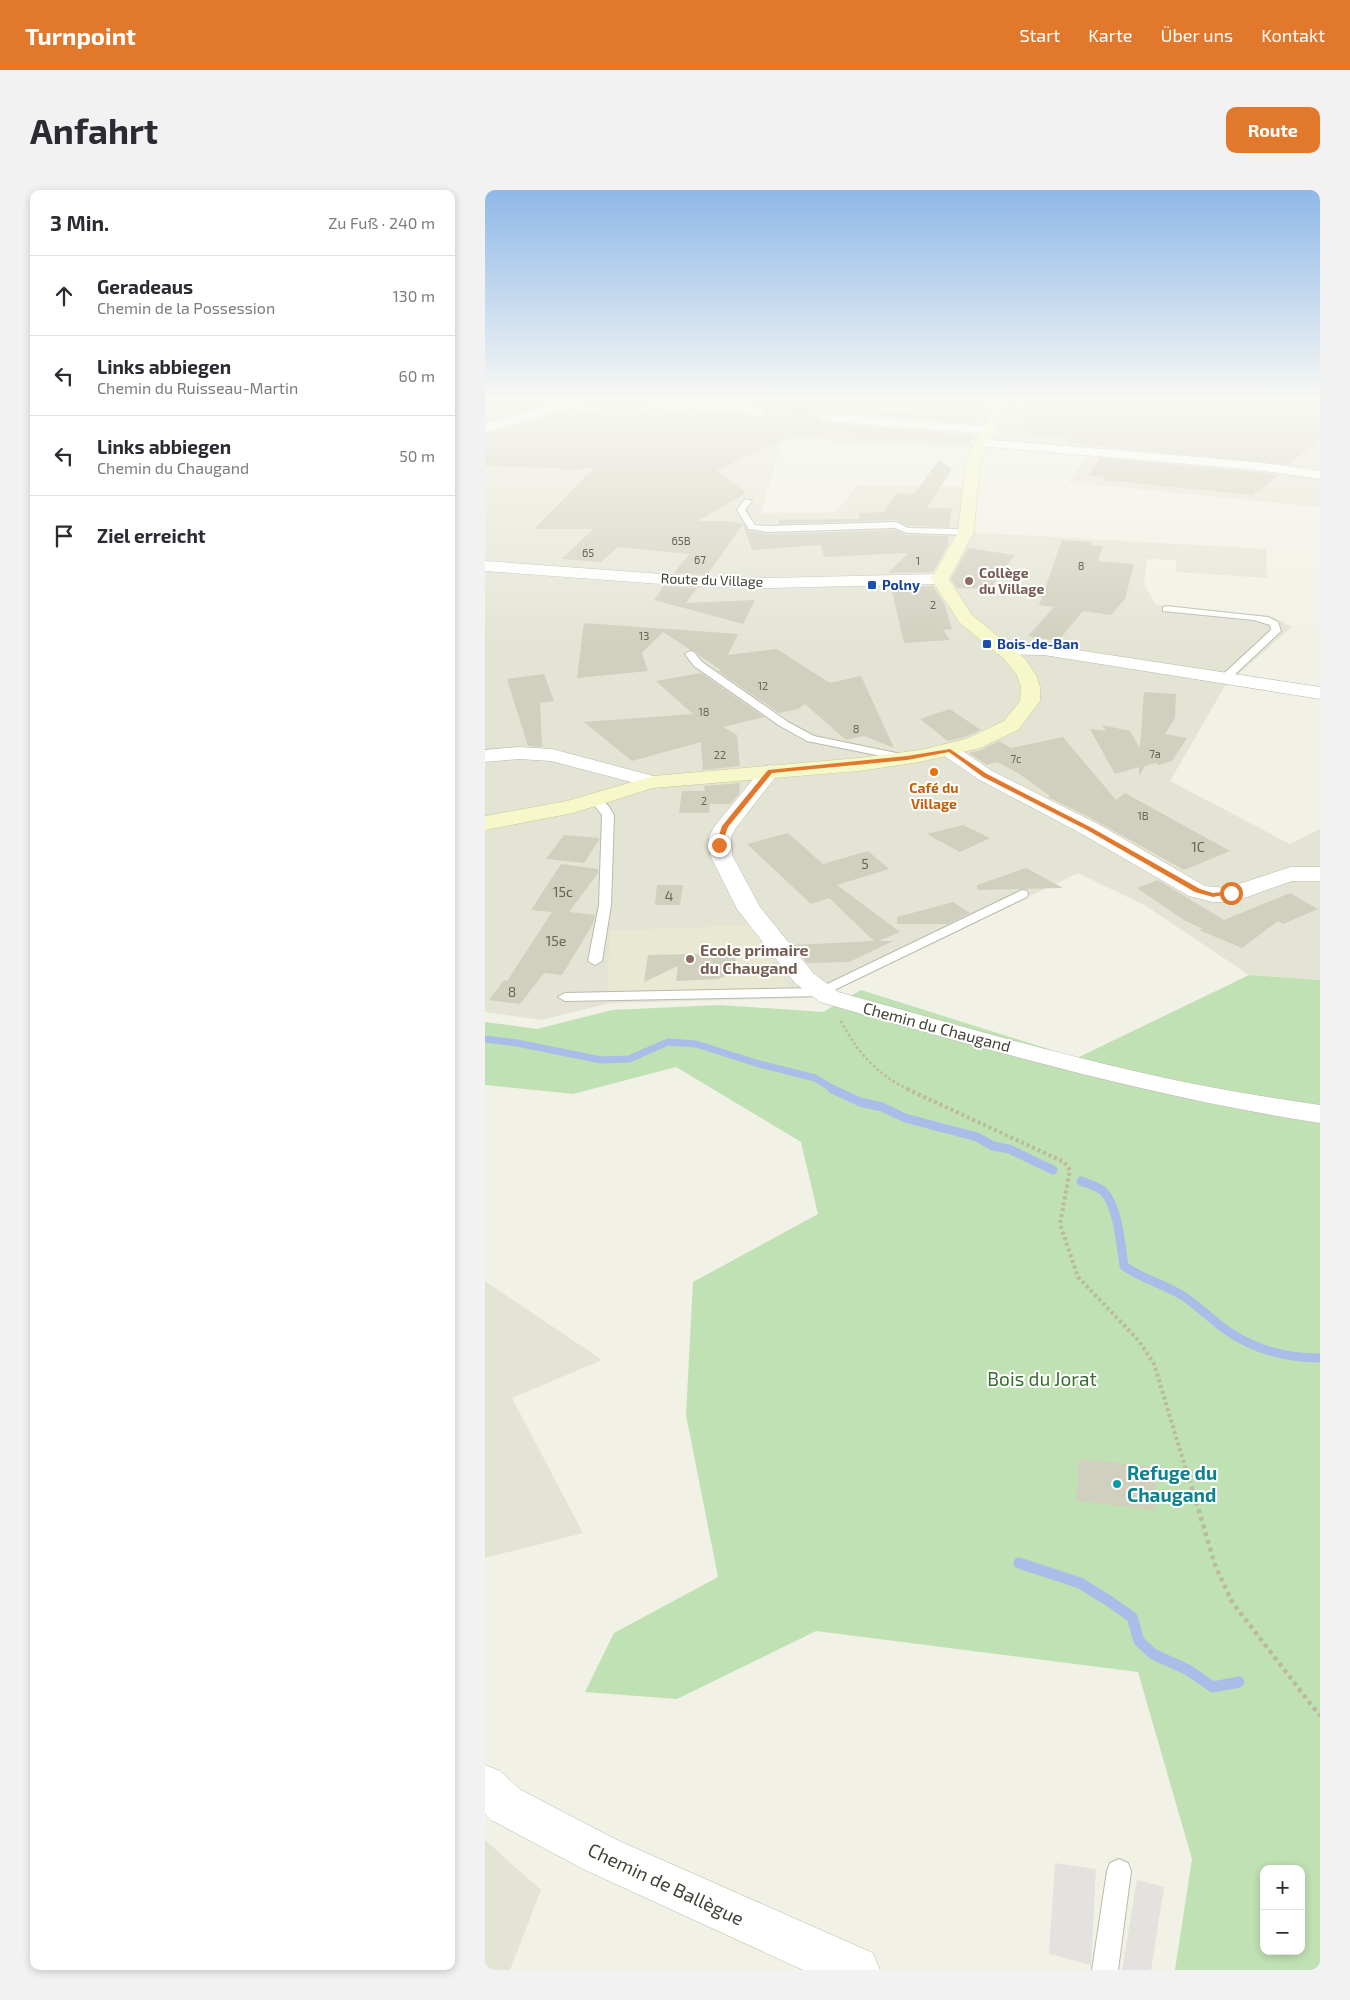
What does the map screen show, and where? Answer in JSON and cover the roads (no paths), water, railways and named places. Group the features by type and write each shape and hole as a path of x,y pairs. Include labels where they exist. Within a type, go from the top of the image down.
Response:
{"street":[{"path":"485,823 541,814 596,800 654,782 907,758 950,750 983,740 1008,726 1023,714 1029,702 1031,682 1025,670 967,620 946,585 939,579 942,577 966,532 971,481"},
{"name":"Route du Village","path":"485,566 689,580 770,583 939,579"},
{"path":"1003,650 1043,650 1320,693"},
{"path":"950,750 985,776 1090,829 1197,891 1213,895 1231,893 1289,874 1307,872 1320,874"},
{"path":"485,756 519,753 552,755 654,782"},
{"name":"Chemin du Chaugand","path":"770,771 725,827 720,837 721,855 749,909 804,978 826,995 1133,1081 1265,1107 1320,1114"},
{"name":"Chemin de Ballègue","path":"485,1784 507,1805 601,1855 856,1970"}],"lane":[{"path":"748,501 741,510 753,526 768,529 896,525 907,530 966,532"},
{"path":"1165,609 1254,617 1269,620 1275,624 1276,631 1224,679"},
{"path":"690,654 698,664 784,724 811,739 907,758"},
{"path":"595,961 605,905 608,815 596,800"},
{"path":"565,997 826,995 1022,894"},
{"path":"1105,1970 1119,1871"}],"waterway":[{"path":"485,1039 517,1043 601,1060 629,1059 668,1042 696,1044 756,1063 815,1078 835,1090"},
{"path":"832,1089 860,1102 882,1107 905,1118 977,1137 993,1146 1009,1149 1053,1170"},
{"path":"1081,1181 1101,1189 1108,1197 1118,1226 1124,1266 1183,1296 1233,1335 1245,1341 1281,1354 1320,1358"},
{"path":"1019,1563 1080,1583 1109,1601 1132,1617 1139,1641 1153,1654 1188,1670 1213,1687 1239,1682"}],"place":[{"name":"Collège du Village","path":"969,581"},
{"name":"Polny","path":"872,585"},
{"name":"Bois-de-Ban","path":"987,644"},
{"name":"Café du Village","path":"934,772"},
{"name":"Ecole primaire du Chaugand","path":"690,959"},
{"name":"Refuge du Chaugand","path":"1117,1484"}],"park label":[{"name":"Bois du Jorat","path":"1042,1379"}]}
